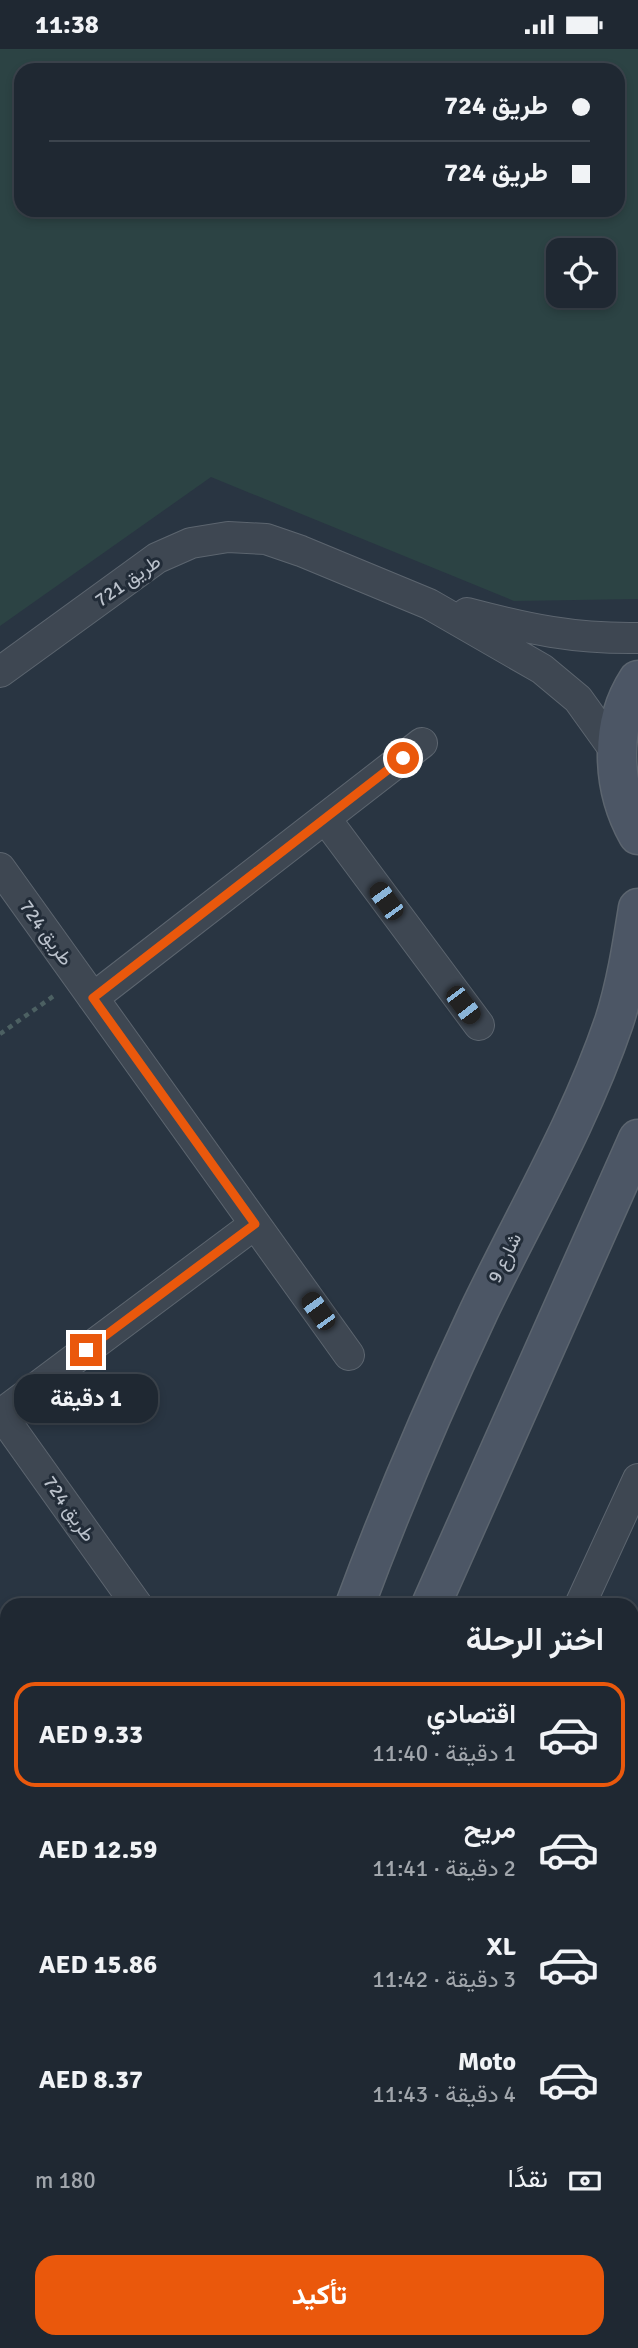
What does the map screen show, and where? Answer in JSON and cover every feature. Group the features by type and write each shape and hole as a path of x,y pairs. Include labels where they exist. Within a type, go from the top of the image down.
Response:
{"main road":[{"path":"638,681 622,719 617,752 622,798 638,835"},
{"name":"شارع 9","path":"358,1598 385,1523 479,1312 574,1119 614,1021 630,961 638,908"},
{"path":"434,1598 638,1139"},
{"path":"346,1598 385,1523"}],"street":[{"name":"طريق 721","path":"0,672 156,558 191,543 228,537 266,539 429,604 535,631 586,637 638,638"},
{"name":"طريق 721","path":"429,604 542,669 578,699 617,752"},
{"path":"86,988 325,818 422,743"},
{"path":"325,818 479,1025"},
{"name":"طريق 724","path":"0,868 349,1355"},
{"name":"طريق 724","path":"131,1598 0,1413 255,1224"},
{"path":"583,1598 638,1479"}],"path":[{"path":"0,1034 86,988"}],"green space":[{"path":"0,49 638,49 638,599 514,601 211,477 0,626"}],"route":[{"path":"86,1350 255,1224 93,998 403,758"}]}
